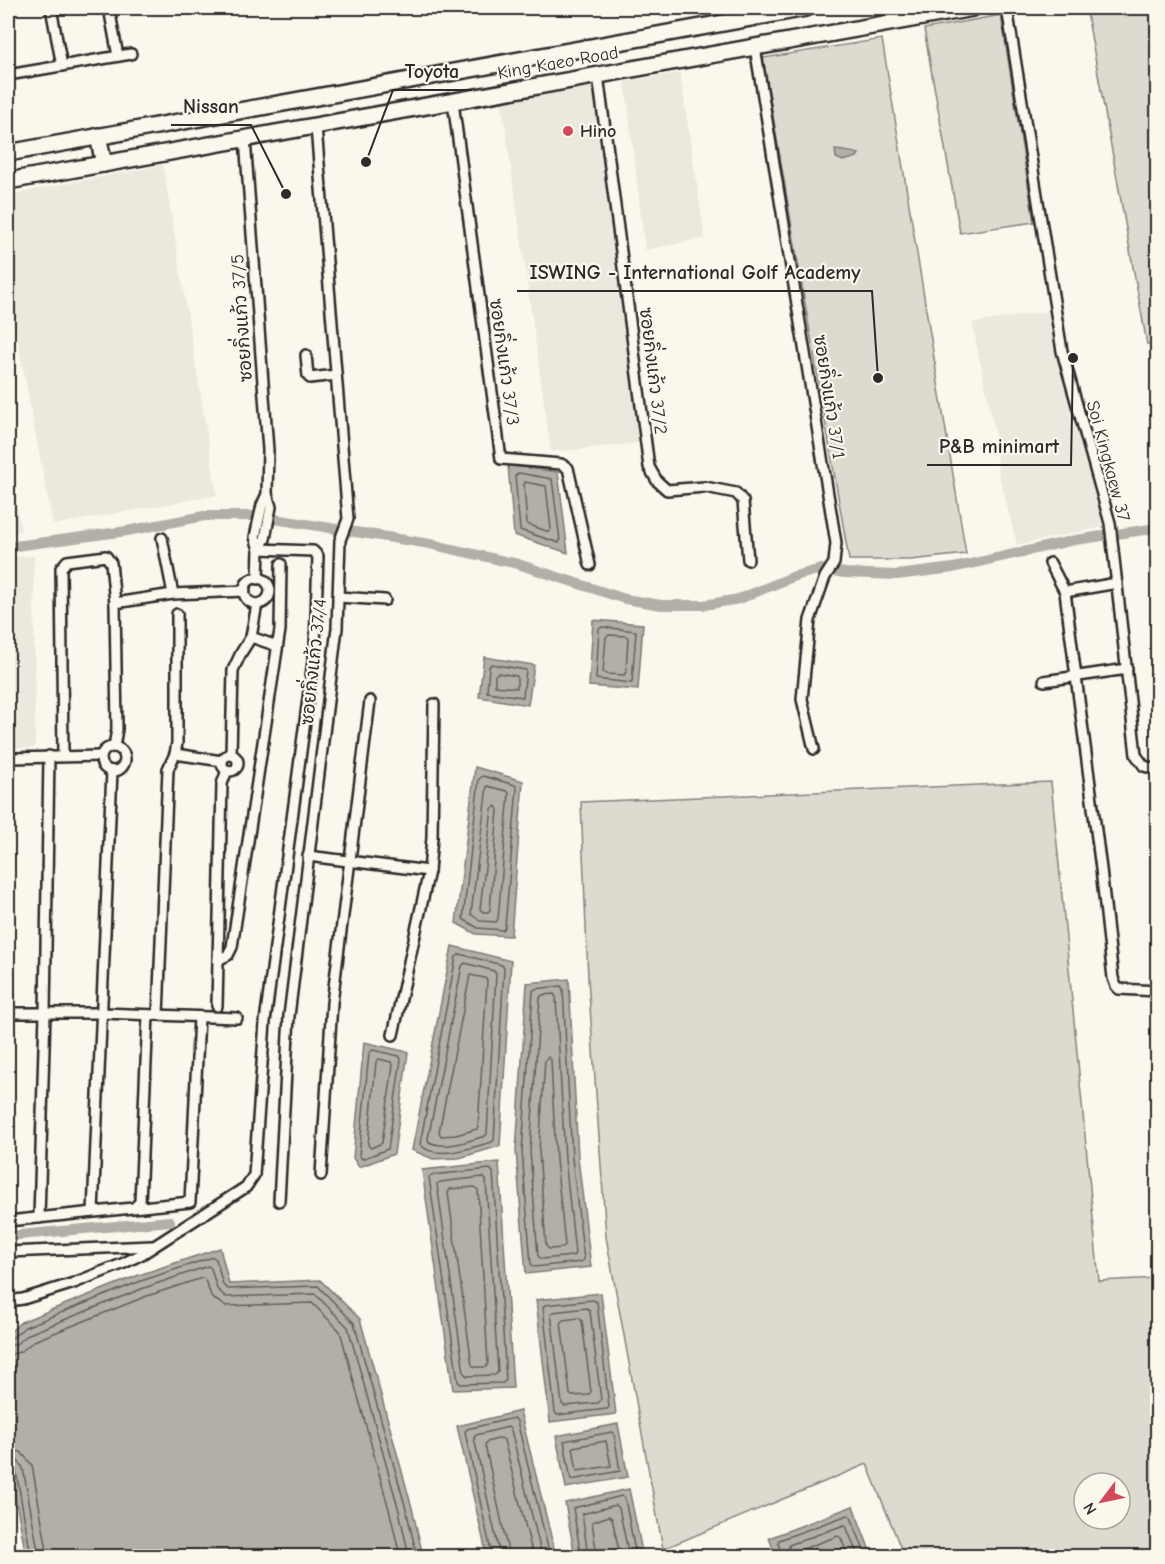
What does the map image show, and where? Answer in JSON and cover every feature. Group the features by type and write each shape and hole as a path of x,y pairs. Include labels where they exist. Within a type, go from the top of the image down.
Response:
{"main road":[{"name":"King Kaeo Road","path":"8,153 806,8"},
{"name":"King Kaeo Road","path":"8,181 973,8"},
{"path":"98,136 104,164"}],"street":[{"path":"51,8 62,66"},
{"path":"109,8 118,56"},
{"name":"Soi Kingkaew 37","path":"1007,8 1062,351 1110,523 1136,756 1144,766 1158,770"},
{"name":"ซอยกิ่งแก้ว 37/1","path":"755,47 836,543 834,563 825,577 810,620 802,699 814,749"},
{"path":"8,75 131,54"},
{"name":"ซอยกิ่งแก้ว 37/2","path":"598,75 649,467 657,481 667,490 705,487 736,493 742,501 748,560"},
{"name":"ซอยกิ่งแก้ว 37/3","path":"453,102 501,459 561,464 568,468 590,565"},
{"name":"ซอยกิ่งแก้ว 37/4","path":"279,1201 289,1016 337,628 340,540 348,519 316,127"},
{"name":"ซอยกิ่งแก้ว 37/5","path":"245,139 268,450 267,494 260,538 258,579 266,582 270,594 265,601 257,604"},
{"path":"306,355 310,378 336,375"},
{"path":"162,538 173,594"},
{"path":"8,1301 23,1299 74,1283 122,1264 246,1187 254,1175 266,1022 315,646 318,556 313,551 259,549"},
{"path":"63,755 61,568 63,563 68,561 106,556 111,563 115,603 117,729 114,747"},
{"path":"1050,563 1065,592 1113,978 1119,989 1158,991"},
{"path":"218,960 228,955 232,947 280,630 281,564"},
{"path":"231,755 233,670 251,637 257,604 247,598 245,591 247,583 258,579"},
{"path":"1065,592 1117,583"},
{"path":"115,603 173,594 245,591"},
{"path":"338,597 385,600"},
{"path":"136,1206 140,1202 168,769 176,754 177,614"},
{"path":"251,637 277,646"},
{"path":"1044,681 1127,669"},
{"path":"321,1175 332,1003 370,701"},
{"path":"393,1035 429,871 432,838 434,704"},
{"path":"114,747 122,751 125,758 123,766 112,771 102,764 101,756 106,749 114,747"},
{"path":"176,754 224,765 234,770 238,764 235,757 231,755"},
{"path":"8,761 11,758 63,755 101,756"},
{"path":"217,1006 222,784 225,757 231,755"},
{"path":"39,1218 49,756"},
{"path":"93,1212 112,771"},
{"path":"308,856 429,871"},
{"path":"8,1012 237,1018"},
{"path":"8,1221 190,1202 199,1017"},
{"path":"8,1252 153,1246"}],"shaded area":[{"path":"1086,8 1157,8 1157,342 1147,344"},
{"path":"1001,15 1034,222 960,233 924,29"},
{"path":"882,39 966,554 910,560 849,560 763,58"},
{"path":"680,73 705,238 645,250 625,81"},
{"path":"593,86 640,443 551,452 502,103"},
{"path":"163,165 217,495 53,525 8,289 8,195"},
{"path":"1049,311 1056,349 1103,527 1017,545 998,471 995,432 972,323"},
{"path":"8,451 21,531 8,533"},
{"path":"34,556 35,748 8,748 8,558"},
{"path":"1051,782 1099,1281 1157,1278 1157,1556 904,1556 867,1464 663,1549 606,1237 588,978 581,802"}],"water":[{"path":"835,150 859,154 857,157 843,161 836,158"},
{"path":"508,465 558,472 568,553 514,535"},
{"path":"593,620 643,624 638,690 589,686"},
{"path":"484,657 534,665 528,705 479,697"},
{"path":"475,767 523,781 511,936 476,934 456,923"},
{"path":"452,946 511,961 500,1146 459,1158 433,1159 412,1150"},
{"path":"569,979 578,1158 591,1267 526,1274 516,1151 527,983"},
{"path":"364,1042 408,1052 394,1154 359,1167 353,1158"},
{"path":"499,1162 513,1388 453,1390 422,1170"},
{"path":"220,1248 229,1284 320,1280 360,1319 423,1556 26,1556 8,1457 8,1334 21,1322 139,1275"},
{"path":"601,1293 616,1414 550,1422 536,1300"},
{"path":"520,1411 556,1556 487,1556 457,1426"},
{"path":"618,1424 628,1477 566,1488 556,1436"},
{"path":"629,1489 643,1556 575,1556 565,1503"},
{"path":"853,1506 872,1556 776,1556 769,1538"}],"waterway":[{"path":"8,547 127,531 204,516 256,516 430,544 518,564 625,599 661,605 704,605 739,599 795,576 821,569 845,573 897,575 953,568 1075,540 1158,528"},
{"path":"8,1236 170,1221"}],"place":[{"name":"Hino","path":"568,131"},
{"name":"Toyota","path":"366,162"},
{"name":"Nissan","path":"286,194"},
{"name":"P&B minimart","path":"1073,358"},
{"name":"ISWING - International Golf Academy","path":"878,378"}]}
